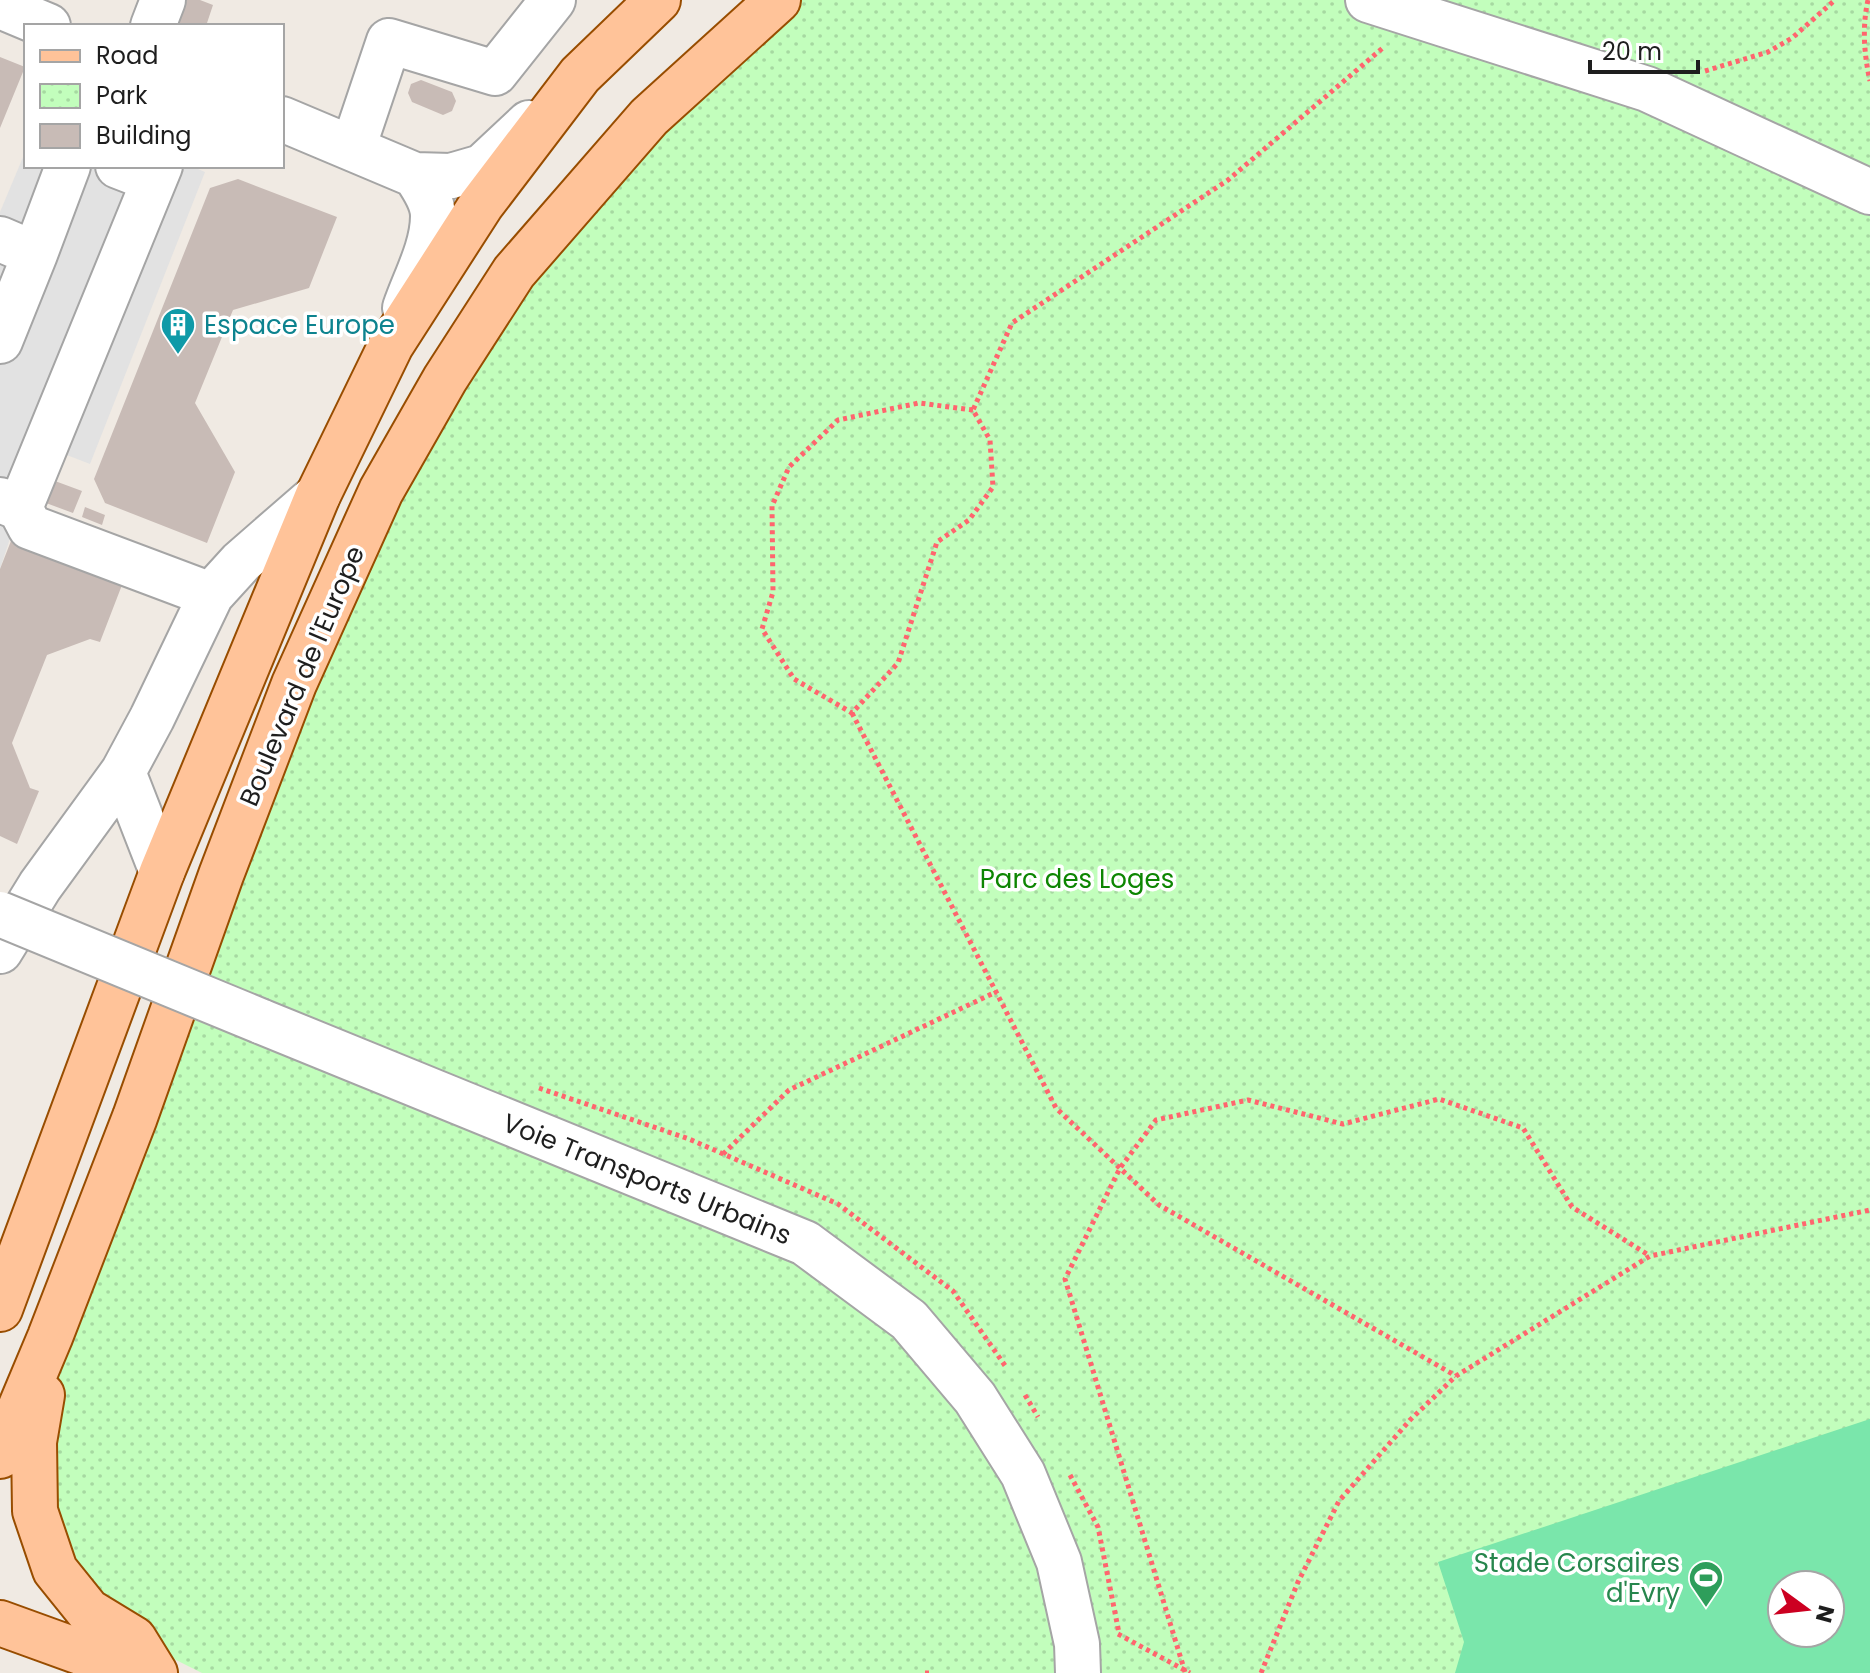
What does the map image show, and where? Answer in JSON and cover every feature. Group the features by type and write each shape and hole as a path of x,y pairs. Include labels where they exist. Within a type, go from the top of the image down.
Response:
{"main road":[{"name":"Boulevard de l'Europe","path":"0,1309 162,872 318,495 391,345 481,205 580,75 658,0"},
{"name":"Boulevard de l'Europe","path":"0,1456 50,1337 135,1117 216,889 294,684 381,491 445,379 514,272 649,117 778,0"},
{"path":"50,1337 34,1442 35,1511 55,1570 88,1611 134,1639 155,1673"},
{"path":"0,1623 138,1673"}],"street":[{"path":"154,24 163,0"},
{"path":"353,148 389,41 495,73 553,0"},
{"path":"1368,0 1647,89 1870,192"},
{"path":"0,6 43,24"},
{"path":"284,120 415,175 451,176 482,167 580,75"},
{"path":"0,341 18,246 67,168"},
{"path":"144,171 10,504 30,527 211,595"},
{"path":"391,345 428,245 433,214 427,192 415,175"},
{"path":"0,951 40,886 123,772 158,707 211,595 241,562 318,495"},
{"path":"123,772 162,872"},
{"name":"Voie Transports Urbains","path":"0,914 805,1243 909,1320 975,1398 1023,1474 1059,1562 1078,1658"}],"path":[{"path":"1647,89 1768,52 1792,38 1835,0"},
{"path":"1868,0 1865,57 1870,81"},
{"path":"973,410 1012,323 1228,180 1420,16"},
{"path":"973,410 919,403 838,420 789,467 772,506 773,592 762,629 794,679 852,713 1056,1108 1159,1205 1456,1376"},
{"path":"852,713 898,663 937,542 969,520 993,487 990,440 973,410"},
{"path":"723,1154 789,1090 996,992"},
{"path":"1188,1673 1065,1279 1120,1168 1156,1120 1248,1100 1343,1124 1439,1099 1523,1128 1572,1207 1650,1256"},
{"path":"1261,1673 1298,1582 1339,1501 1410,1420 1456,1376 1650,1256 1870,1210"},
{"path":"1078,1658 1119,1633 1188,1673"}],"green space":[{"name":"Parc des Loges","path":"778,0 1870,0 1870,1673 202,1673 134,1639 88,1611 34,1442 135,1117 445,379"},
{"path":"1870,1419 1870,1673 1455,1673 1464,1642 1438,1562"}],"shaded area":[{"path":"24,155 24,168 196,168 205,172 90,464 46,447 20,508 0,569 0,212"}],"building":[{"path":"187,0 200,0 213,5 207,24 178,24"},
{"path":"0,57 24,67 24,69 0,128"},
{"path":"421,80 452,92 456,101 452,111 443,115 412,102 408,93 411,84"},
{"name":"Espace Europe","path":"238,179 337,217 309,288 233,310 195,403 235,472 207,543 105,503 94,479 210,188"},
{"path":"55,481 82,491 73,513 46,503"},
{"path":"85,507 105,515 102,525 82,517"},
{"path":"11,541 122,585 100,642 90,639 47,655 12,743 30,788 39,791 17,844 0,836 0,569"}],"place":[{"name":"Espace Europe","path":"178,356"},
{"name":"Stade Corsaires d'Evry","path":"1706,1609"}]}
